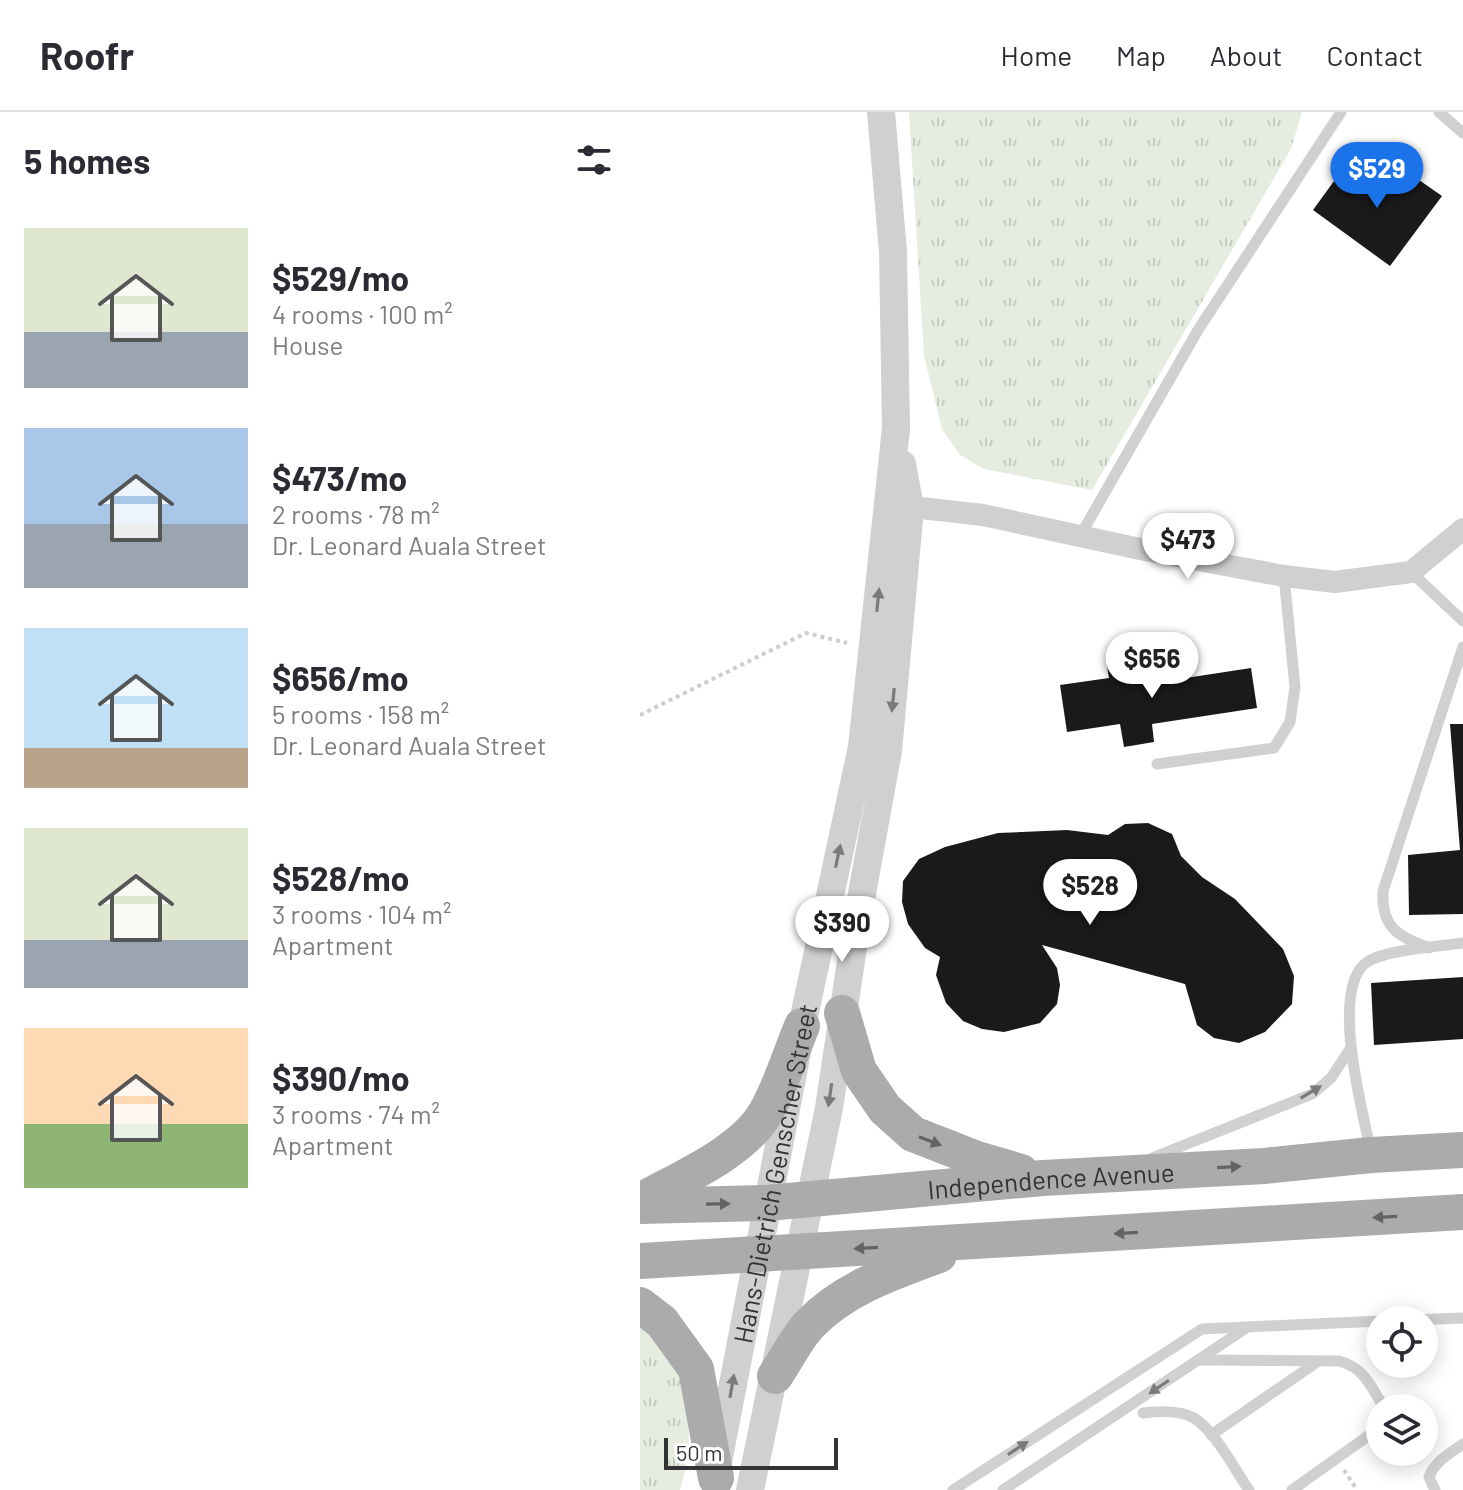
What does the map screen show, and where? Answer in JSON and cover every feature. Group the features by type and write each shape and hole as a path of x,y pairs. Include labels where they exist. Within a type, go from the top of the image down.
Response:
{"main road":[{"path":"842,1013 859,1071 885,1109 913,1134 977,1159 1043,1178"},
{"path":"640,1203 713,1161 742,1139 765,1114 802,1026"},
{"name":"Independence Avenue","path":"640,1203 767,1203 1043,1178 1264,1166 1463,1150"},
{"path":"640,1261 1463,1212"},
{"path":"775,1376 808,1326 841,1297 888,1274 974,1242"},
{"path":"640,1305 662,1322 696,1369 714,1484"}],"street":[{"name":"Hans-Dietrich Genscher Street","path":"750,1490 829,1108 842,1013 888,751 899,506 893,252 881,112"},
{"name":"Hans-Dietrich Genscher Street","path":"714,1484 802,1026 862,747 873,650 899,506"},
{"path":"899,506 983,515 1284,576 1335,582 1411,572 1463,529"}],"lane":[{"path":"1080,536 1198,330 1341,112"},
{"path":"1439,112 1463,133"},
{"path":"1411,572 1463,621"},
{"path":"1157,764 1274,748 1290,722 1295,687 1284,576"},
{"path":"1429,948 1402,937 1388,922 1382,911 1383,891 1463,647"},
{"path":"1371,1155 1350,1049 1350,1008 1356,973 1366,962 1380,956 1463,943"},
{"path":"1109,1174 1312,1094 1331,1078 1350,1049"},
{"path":"1438,1319 1463,1318"},
{"path":"953,1490 1202,1329 1366,1322"},
{"path":"1003,1490 1247,1328"},
{"path":"1199,1360 1339,1361 1354,1365 1376,1394"},
{"path":"1211,1435 1318,1362"},
{"path":"1143,1413 1160,1411 1185,1414 1196,1419 1211,1435 1249,1490"},
{"path":"1292,1490 1366,1437"},
{"path":"1435,1490 1429,1477 1432,1469 1463,1444"}],"path":[{"path":"640,715 806,633 873,650"}],"green space":[{"path":"909,112 1302,112 1291,149 1092,490 984,469 960,455 942,429 924,356"},
{"path":"640,1326 660,1342 671,1357 685,1393 688,1453 680,1490 640,1490"}],"building":[{"path":"1350,159 1395,191 1409,173 1442,196 1390,266 1313,210"},
{"path":"1149,660 1153,683 1251,668 1257,708 1152,724 1154,742 1124,747 1120,724 1067,732 1060,685 1109,678 1107,666"},
{"path":"1450,724 1463,724 1463,914 1409,915 1408,855 1460,850"},
{"path":"1148,823 1172,834 1181,856 1202,877 1235,899 1283,949 1294,976 1292,1004 1265,1032 1239,1043 1214,1038 1197,1025 1185,984 1042,945 1057,968 1060,985 1057,1004 1040,1023 1004,1032 982,1029 963,1021 946,1003 936,975 940,957 925,948 908,924 902,902 903,881 919,859 945,847 998,833 1067,830 1108,835 1125,824"},
{"path":"1463,977 1463,1039 1374,1045 1371,983"}]}
